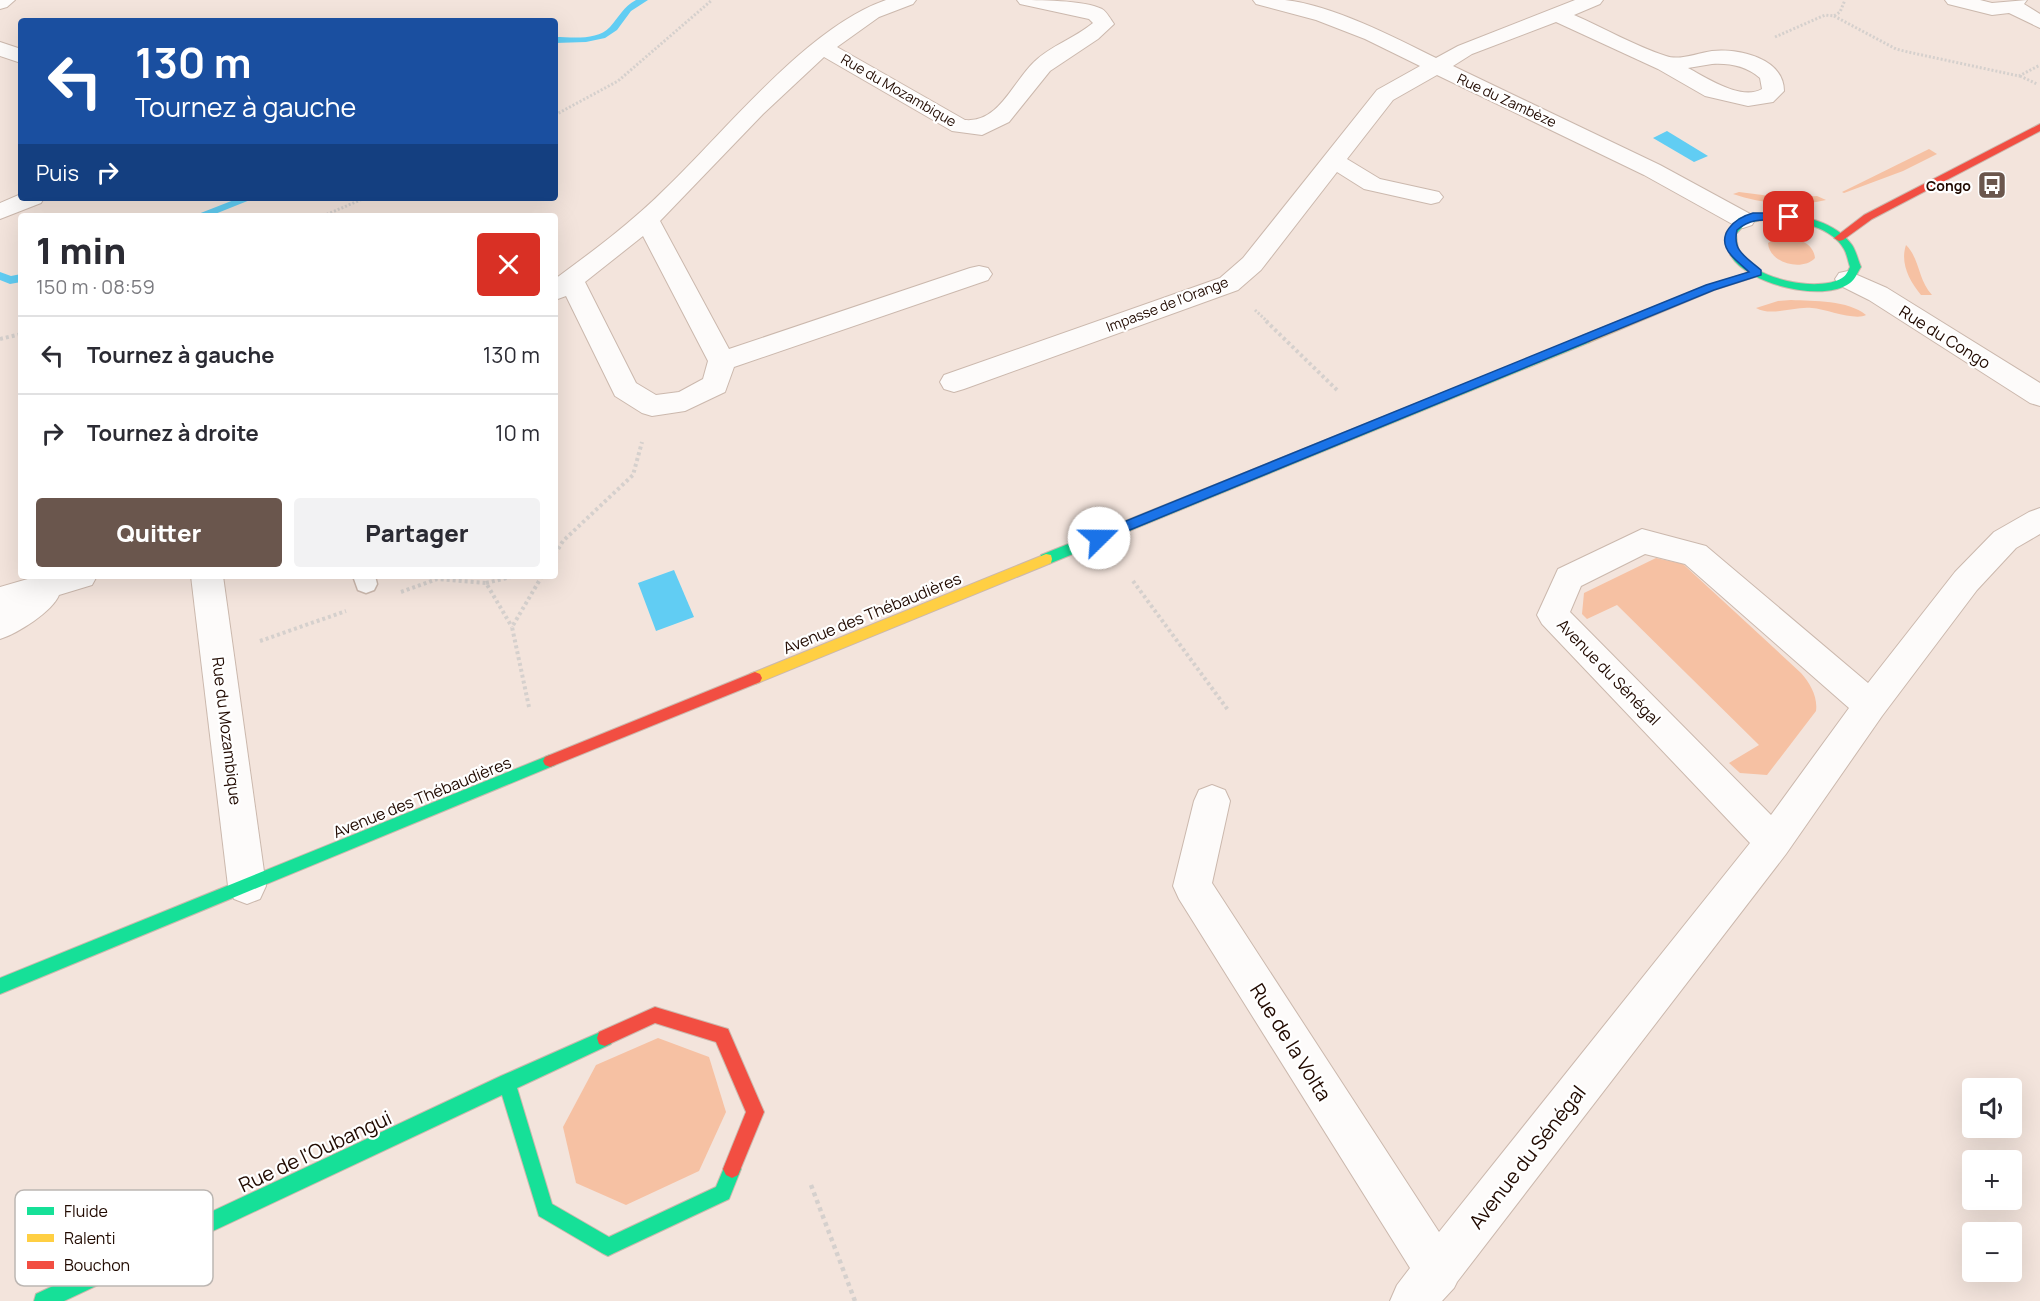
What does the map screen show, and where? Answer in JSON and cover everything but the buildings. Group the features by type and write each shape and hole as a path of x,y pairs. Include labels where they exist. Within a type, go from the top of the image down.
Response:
{"street":[{"path":"0,3 5,0"},
{"name":"Rue du Mozambique","path":"652,406 624,389 563,286 647,220 789,78 824,48 847,29 875,12 906,0"},
{"name":"Rue du Mozambique","path":"824,48 960,126 982,128 1001,117 1042,66 1091,35 1104,24 1096,14 1027,0"},
{"name":"Impasse de l'Orange","path":"954,382 1229,284 1251,264 1385,95 1465,50 1593,0"},
{"path":"1955,0 1992,9 2015,3 2040,22"},
{"name":"Rue du Zambèze","path":"1278,1 1347,24 1652,170 1743,220"},
{"path":"1558,15 1666,64 1698,84 1732,97 1748,99 1765,97 1773,91 1773,81 1766,72 1739,58 1712,56 1684,64 1666,64"},
{"path":"0,48 18,56"},
{"path":"1839,238 1868,218 2040,127"},
{"path":"1333,160 1372,184 1431,197"},
{"path":"0,212 25,201"},
{"path":"1767,215 1813,223 1839,238 1854,260 1855,268 1848,279 1829,288 1801,288 1757,273 1737,257 1730,244 1733,228 1743,220 1767,215"},
{"path":"647,220 722,361 715,385 685,401 652,406"},
{"name":"Avenue des Thébaudières","path":"0,986 1710,288 1757,273"},
{"path":"722,361 979,274"},
{"name":"Rue du Congo","path":"1848,279 1878,294 1932,331 2040,396"},
{"name":"Avenue du Sénégal","path":"1425,1286 1773,842 1870,706 1966,581 2005,540 2040,520"},
{"name":"Avenue du Sénégal","path":"1773,842 1553,615 1569,578 1642,541 1695,555 1870,706"},
{"name":"Rue du Mozambique","path":"207,579 247,886"},
{"path":"0,600 72,580"},
{"path":"0,626 72,580"},
{"name":"Rue de la Volta","path":"1212,801 1192,886 1425,1286"},
{"name":"Rue de l'Oubangui","path":"213,1221 507,1082 655,1015 722,1035 755,1112 723,1192 608,1247 545,1210 507,1082"},
{"name":"Rue de l'Oubangui","path":"43,1301 75,1286"}],"path":[{"path":"558,113 618,81 712,0"},
{"path":"1834,16 1840,12 1845,0"},
{"path":"1739,58 1746,49 1825,15 1834,16 1896,49 2019,76 2037,84"},
{"path":"2019,76 2040,65"},
{"path":"330,213 358,201"},
{"path":"1229,284 1338,391"},
{"path":"0,339 18,335"},
{"path":"558,546 633,475 652,406"},
{"path":"558,549 563,541"},
{"path":"486,583 503,579"},
{"path":"529,707 512,627 540,579"},
{"path":"1133,581 1228,710"},
{"path":"812,1185 855,1301"}],"shaded area":[{"path":"1929,149 1937,154 1903,171 1842,192"},
{"path":"1739,192 1787,198 1817,196 1826,200 1779,203 1733,194"},
{"path":"1776,238 1800,240 1806,243 1815,258 1795,265 1780,260 1774,256 1768,243"},
{"path":"1906,245 1932,295 1921,295 1909,277 1904,258"},
{"path":"1778,301 1820,301 1850,306 1866,315 1855,317 1812,308 1769,312 1756,308"},
{"path":"1656,558 1683,564 1801,673 1815,695 1816,711 1767,775 1740,773 1729,763 1759,745 1617,605 1587,619 1582,614 1584,593"},
{"path":"658,1038 709,1057 726,1112 699,1171 626,1205 576,1183 563,1127 596,1065"}],"water":[{"path":"1667,131 1708,156 1694,162 1653,138"},
{"path":"674,570 694,617 656,631 638,583"}],"waterway":[{"path":"558,40 586,40 609,33 628,9 643,0"},
{"path":"208,213 242,201"},
{"path":"0,276 10,280 18,279"}],"traffic: fast":[{"path":"1774,215 1814,224 1841,239 1848,247 1855,267 1847,280 1828,287 1802,287 1775,282 1751,271 1735,254 1731,233 1743,220 1774,215"},
{"path":"1046,559 1586,339"},
{"path":"0,986 550,761"},
{"path":"213,1221 605,1038"},
{"path":"507,1082 545,1210 608,1247 723,1193 732,1169"},
{"path":"43,1301 75,1286"}],"traffic: slow":[{"path":"1586,339 1710,288 1757,273"},
{"path":"755,678 1046,559"}],"traffic: jam":[{"path":"1839,238 1868,217 2040,127"},
{"path":"550,761 755,678"},
{"path":"605,1038 655,1015 722,1035 755,1112 732,1169"}],"place":[{"name":"Congo","path":"1992,185"}],"route":[{"path":"1099,538 1710,288 1757,273 1734,252 1730,244 1733,228 1738,222 1753,216 1789,217"}]}
